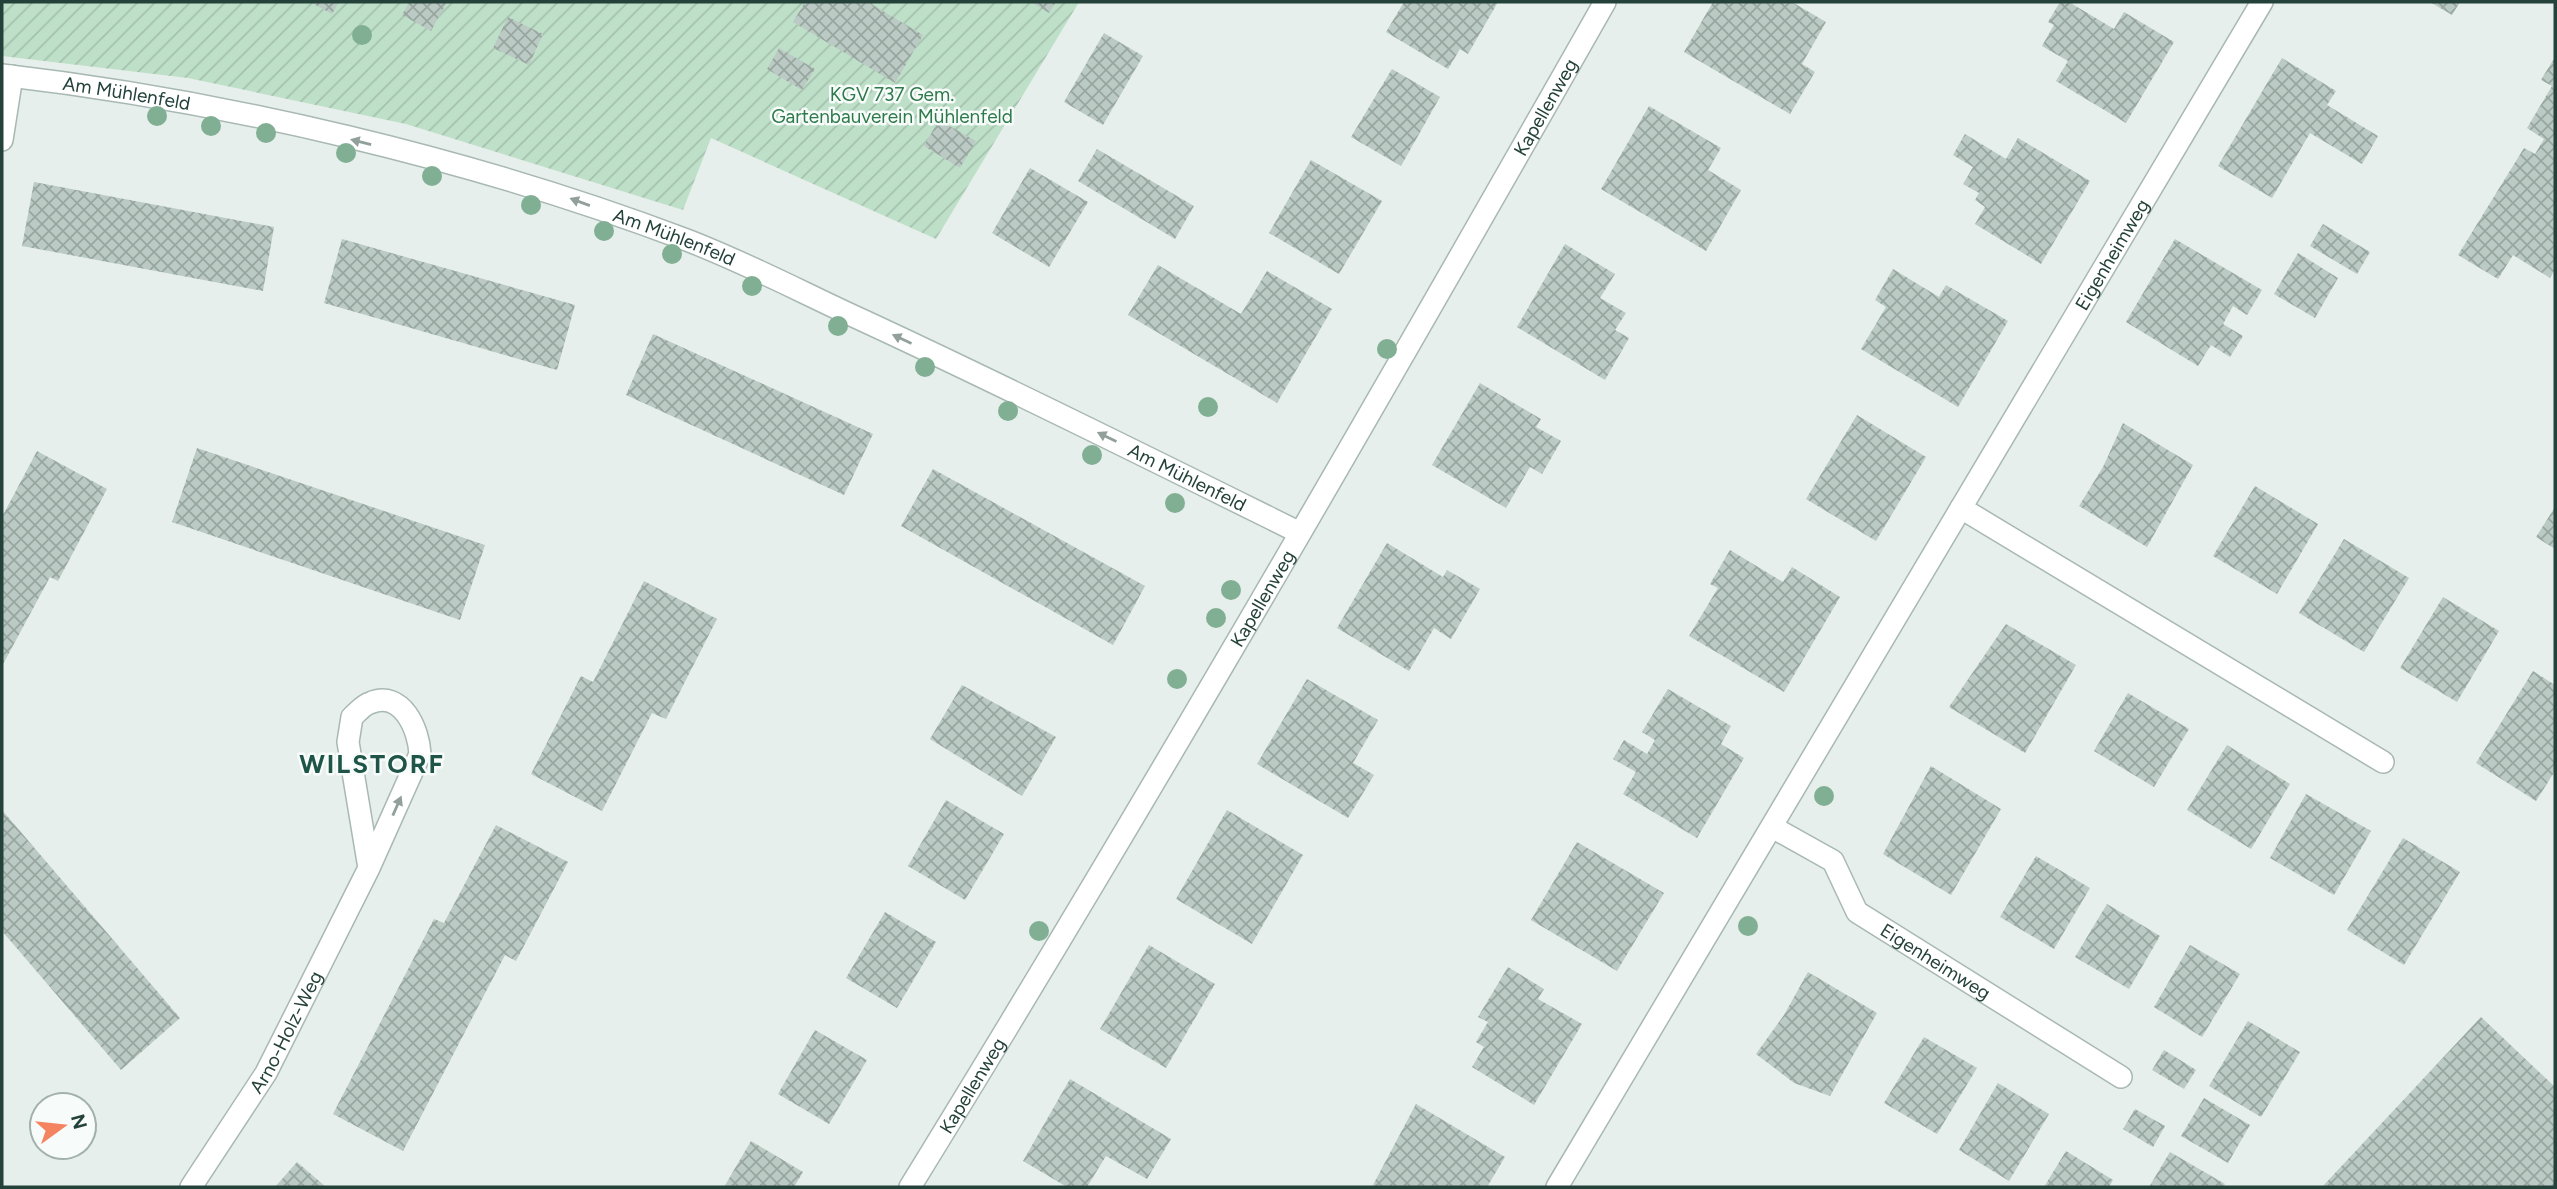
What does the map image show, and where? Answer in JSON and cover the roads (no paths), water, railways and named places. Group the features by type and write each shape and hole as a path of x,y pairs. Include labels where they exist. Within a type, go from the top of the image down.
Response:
{"street":[{"name":"Kapellenweg","path":"909,1187 1060,943 1300,533 1605,2"},
{"name":"Eigenheimweg","path":"1558,1187 2262,2"},
{"name":"Am Mühlenfeld","path":"7,75 144,95 295,126 565,197 727,258 988,378 1300,533"},
{"path":"2,140 7,75"},
{"path":"1961,508 2384,762"},
{"name":"Arno-Holz-Weg","path":"191,1187 266,1073 369,868 420,754 419,739 410,716 398,706 383,701 370,703 352,717 348,742 369,868"},
{"name":"Eigenheimweg","path":"1772,827 1833,861 1857,912 2121,1077"}],"district":[{"name":"WILSTORF","path":"372,764"}],"park label":[{"name":"KGV 737 Gem. Gartenbauverein Mühlenfeld","path":"892,105"}]}
